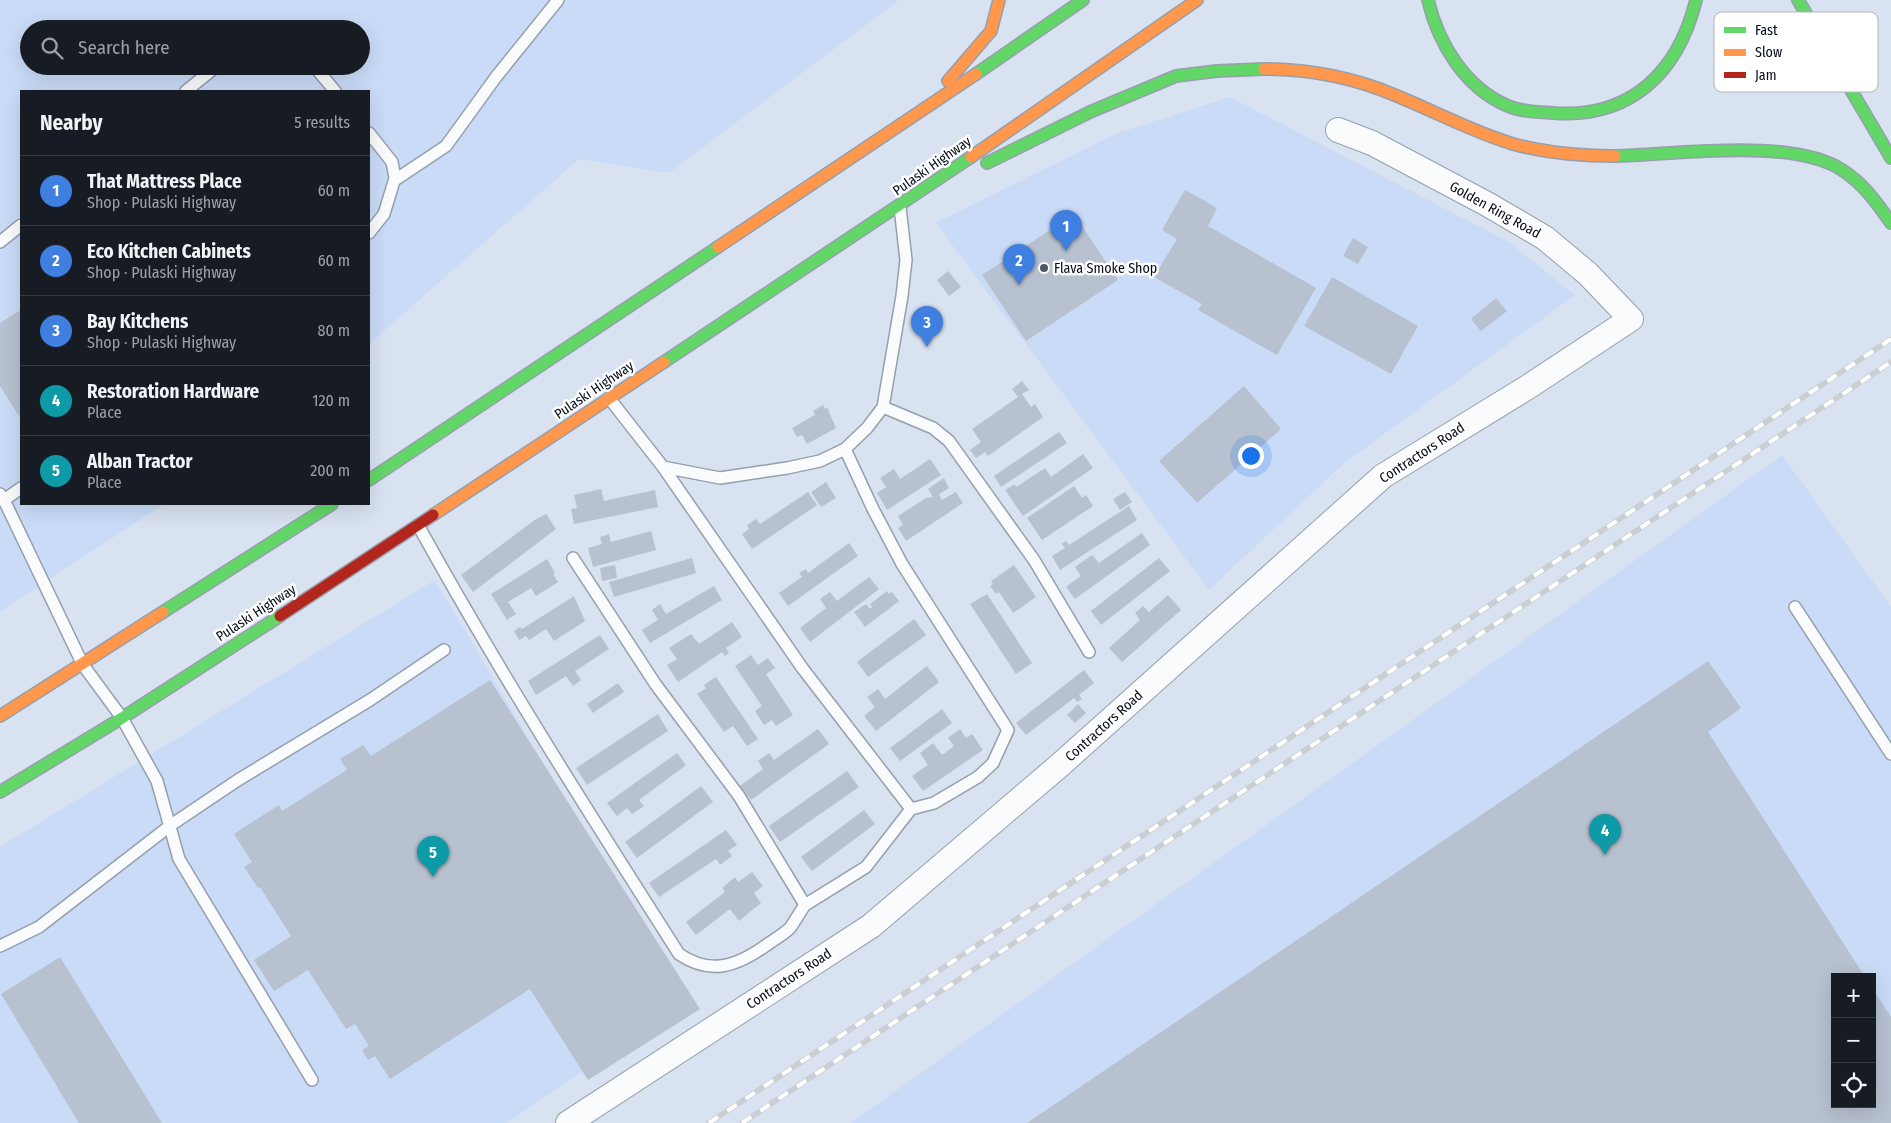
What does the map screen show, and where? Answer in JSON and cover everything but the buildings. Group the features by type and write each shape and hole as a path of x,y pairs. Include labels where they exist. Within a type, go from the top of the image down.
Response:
{"highway":[{"path":"923,111 991,31 999,0"},
{"path":"370,479 923,111 1083,0"},
{"name":"Pulaski Highway","path":"0,792 122,718 418,525 903,204 1197,0"},
{"path":"1428,0 1430,14 1449,55 1473,82 1504,105 1532,112 1562,114 1594,113 1626,100 1649,86 1675,58 1692,22 1696,0"},
{"path":"1798,0 1805,12"},
{"path":"903,204 1114,99 1187,73 1257,68 1332,76 1364,83 1396,95 1442,118 1478,132 1531,148 1576,154 1622,156 1699,152 1777,152 1814,158 1836,165 1859,181 1891,223"},
{"path":"1852,92 1891,158"},
{"path":"0,716 83,665 330,505"}],"street":[{"name":"Golden Ring Road","path":"1338,130 1372,144 1479,199 1545,238 1588,274 1631,319"},
{"name":"Contractors Road","path":"568,1123 871,926 1060,765 1383,476 1528,387 1631,319"}],"lane":[{"path":"395,180 446,146 496,77 558,0"},
{"path":"187,90 205,75"},
{"path":"322,75 334,90"},
{"path":"370,134 392,162 395,180 384,214 370,232"},
{"path":"663,467 720,478 787,468 820,461 846,449 867,428 883,407 902,296 906,260 903,204"},
{"path":"0,242 20,226"},
{"path":"609,398 663,467 803,669 911,809"},
{"path":"883,407 933,428 950,440 987,497 1034,560 1090,652"},
{"path":"418,525 464,608 562,770 679,954 694,964 707,967 727,966 753,955 789,928 805,905 866,867 911,809 934,803 978,777 993,763 1008,730 902,564 873,509 846,449"},
{"path":"20,488 2,497 83,665 122,718 157,781 171,824 179,859 312,1080"},
{"path":"573,558 656,685 739,796 805,905"},
{"path":"1794,607 1891,754"},
{"path":"0,946 39,927 171,824 238,780 370,700 444,650"}],"shaded area":[{"path":"0,0 899,0 669,173 579,159 370,343 370,90 20,90 20,505 162,505 0,612"},
{"path":"1230,97 1509,242 1575,295 1343,464 1209,590 936,223 1115,134"},
{"path":"1782,455 1891,607 1891,1123 851,1123"},
{"path":"435,580 684,1002 507,1123 0,1123 0,847"}],"railway":[{"path":"709,1123 1891,339"},
{"path":"742,1123 1891,362"}],"traffic: fast":[{"path":"976,74 1083,0"},
{"path":"1428,0 1446,48 1466,76 1479,88 1493,98 1513,108 1553,113 1581,113 1605,108 1627,99 1647,86 1663,69 1677,49 1688,26 1696,0"},
{"path":"1798,0 1805,12"},
{"path":"987,163 1090,112 1176,76 1217,71 1264,69"},
{"path":"1852,92 1891,158"},
{"path":"1615,156 1732,150 1794,154 1820,160 1842,170 1857,181 1891,223"},
{"path":"664,362 971,157"},
{"path":"370,479 718,247"},
{"path":"163,612 330,505"},
{"path":"0,792 122,718 280,616"}],"traffic: slow":[{"path":"948,81 991,31 999,0"},
{"path":"971,157 1197,0"},
{"path":"1264,69 1315,73 1365,84 1483,134 1525,147 1564,153 1615,156"},
{"path":"718,247 976,74"},
{"path":"433,515 664,362"},
{"path":"0,716 163,612"}],"traffic: jam":[{"path":"280,616 433,515"}],"place":[{"name":"That Mattress Place","path":"1066,251"},
{"name":"Flava Smoke Shop","path":"1044,268"},
{"name":"Eco Kitchen Cabinets","path":"1019,285"},
{"name":"Bay Kitchens","path":"927,347"},
{"name":"Restoration Hardware","path":"1605,855"},
{"name":"Alban Tractor","path":"433,877"}]}
